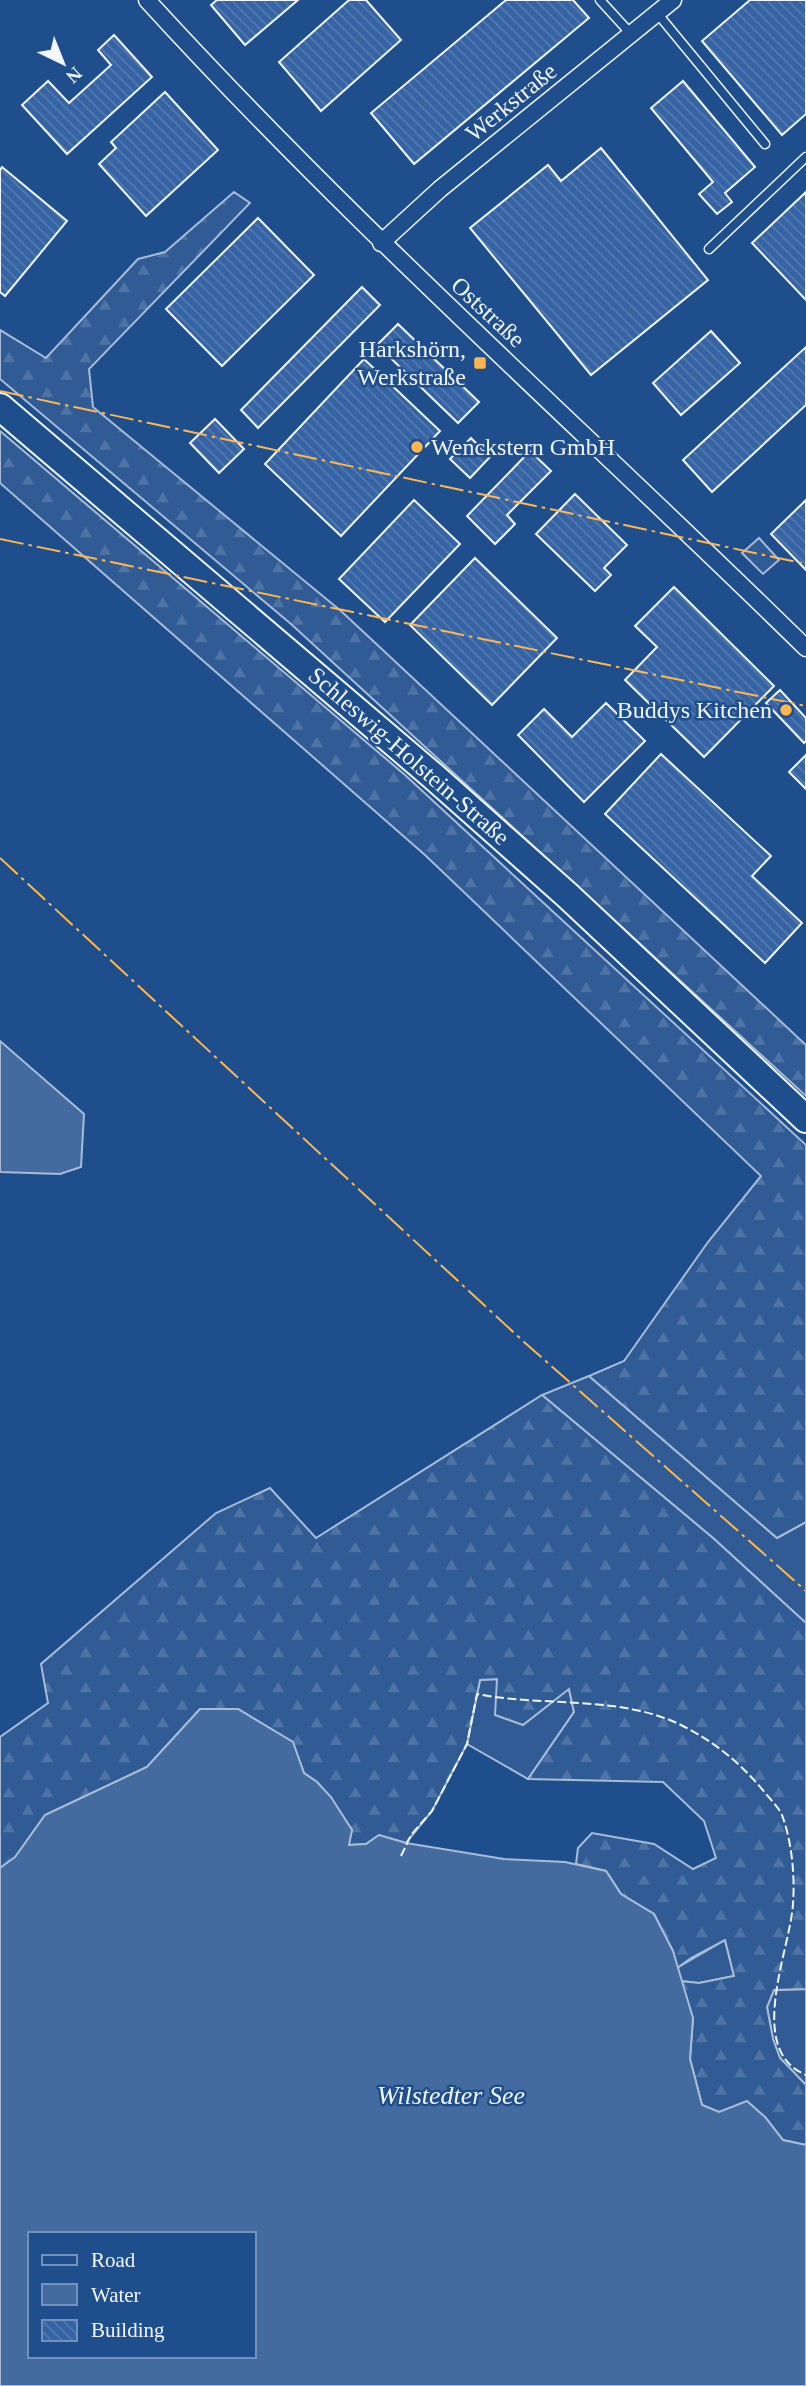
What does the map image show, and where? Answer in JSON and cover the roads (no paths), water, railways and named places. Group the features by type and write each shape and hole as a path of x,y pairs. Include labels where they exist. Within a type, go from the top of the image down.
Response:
{"main road":[{"name":"Schleswig-Holstein-Straße","path":"0,407 433,776 566,895 806,1118"}],"street":[{"name":"Oststraße","path":"147,0 227,88 381,243 806,648"},
{"name":"Werkstraße","path":"381,243 440,189 673,0"}],"lane":[{"path":"600,0 631,34"},
{"path":"657,13 765,144"},
{"path":"709,249 806,157"}],"water":[{"path":"0,1041 84,1114 81,1167 60,1174 0,1172"},
{"name":"Wilstedter See","path":"200,1709 238,1709 293,1742 304,1773 331,1797 352,1830 349,1845 366,1844 379,1835 406,1843 504,1859 565,1862 606,1871 621,1894 654,1914 673,1951 693,2018 690,2059 702,2105 719,2112 747,2101 765,2117 783,2140 806,2145 806,2386 0,2386 0,1868 15,1857 45,1815 147,1767"}],"place":[{"name":"Harkshörn, Werkstraße","path":"480,363"},
{"name":"Wenckstern GmbH","path":"417,447"},
{"name":"Buddys Kitchen","path":"786,710"}]}
